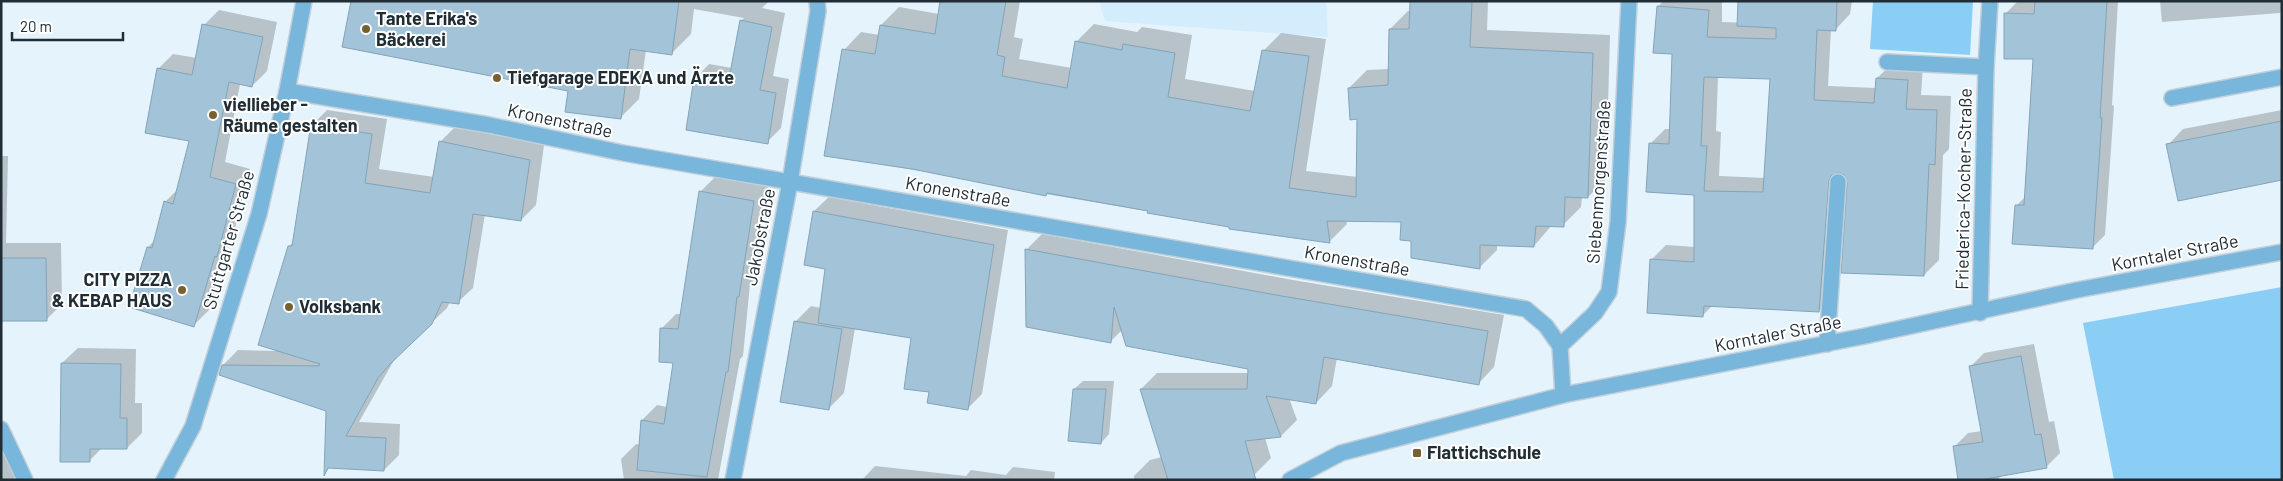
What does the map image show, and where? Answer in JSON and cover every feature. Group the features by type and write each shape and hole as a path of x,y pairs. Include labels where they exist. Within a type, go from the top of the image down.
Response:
{"street":[{"name":"Stuttgarter Straße","path":"164,480 193,426 259,214 287,91 304,1"},
{"name":"Jakobstraße","path":"733,480 790,182 818,11 817,1"},
{"name":"Siebenmorgenstraße","path":"1560,346 1595,313 1610,292 1618,222 1629,1"},
{"name":"Friederica-Kocher-Straße","path":"1980,313 1986,67 1990,1"},
{"name":"Friederica-Kocher-Straße","path":"1887,62 1986,67"},
{"path":"2172,98 2282,76"},
{"name":"Kronenstraße","path":"287,91 489,125 623,153 1526,309 1546,326 1560,346"},
{"path":"1827,344 1838,182"},
{"name":"Korntaler Straße","path":"1290,480 1341,454 1563,395 1980,313 2077,290 2282,252"},
{"path":"1560,346 1563,395"},
{"path":"1,429 25,480"}],"shaded area":[{"path":"1099,1 1326,1 1328,37 1105,21"},
{"path":"1873,1 1973,1 1970,55 1870,49"},
{"path":"2282,287 2282,480 2114,480 2083,323"}],"building":[{"path":"351,1 679,1 672,55 630,49 621,119 565,112 568,91 342,47"},
{"path":"940,1 1006,1 997,55 1005,57 1002,76 1067,88 1075,41 1122,50 1123,44 1175,53 1168,97 1250,111 1262,50 1309,56 1289,188 1356,197 1357,119 1350,120 1348,88 1388,85 1389,29 1409,29 1410,1 1472,1 1470,47 1593,53 1588,198 1565,197 1564,227 1536,226 1534,247 1480,245 1480,269 1411,258 1411,241 1400,240 1401,222 1327,221 1330,243 1229,229 1229,227 1147,213 1148,211 1047,193 1046,196 912,169 824,156 842,49 875,54 880,25 935,34"},
{"path":"1738,1 1837,1 1836,31 1817,30 1814,100 1874,103 1876,78 1908,80 1906,109 1937,110 1935,165 1929,164 1924,276 1841,273 1847,183 1844,175 1838,173 1831,176 1829,181 1819,312 1704,306 1703,317 1647,313 1650,259 1694,262 1694,195 1646,192 1649,143 1669,144 1672,54 1653,53 1657,6 1709,10 1707,37 1776,39 1776,28 1737,26","holes":["1704,77 1770,79 1763,192 1704,191 1707,146 1701,146"]},
{"path":"2035,1 2107,1 2100,118 2102,118 2093,249 2012,244 2015,205 2024,205 2033,59 2004,59 2004,13 2034,14"},
{"path":"740,20 772,27 760,90 776,93 768,144 686,130 694,78 728,84"},
{"path":"202,24 263,37 252,87 229,82 210,177 236,184 217,257 215,256 194,327 129,307 147,247 152,248 164,201 173,204 189,141 145,133 157,68 192,75"},
{"path":"2282,121 2282,180 2178,201 2166,144"},
{"path":"311,124 372,134 365,183 430,193 439,141 530,160 521,221 473,214 459,304 442,302 432,324 378,378 346,436 386,438 384,471 328,468 324,476 326,411 219,375 222,365 319,366 320,364 258,345 288,246 292,246"},
{"path":"699,191 754,201 739,297 737,297 728,372 726,372 707,477 637,470 641,420 664,424 673,363 659,362 660,328 678,329"},
{"path":"813,211 994,245 968,410 927,403 929,392 904,389 911,338 818,323 825,269 804,265"},
{"path":"1025,249 1276,295 1488,331 1479,385 1324,357 1316,404 1266,396 1281,437 1245,441 1256,480 1168,480 1140,389 1247,389 1248,369 1126,346 1114,307 1111,343 1026,327"},
{"path":"1,258 46,258 47,321 1,321"},
{"path":"794,321 842,329 829,410 780,402"},
{"path":"2021,356 2035,435 2041,434 2047,468 1980,480 1958,480 1953,446 1983,442 1969,366"},
{"path":"61,363 121,364 120,418 127,418 127,449 90,449 90,462 60,462"},
{"path":"1073,389 1106,389 1101,444 1068,441"}],"place":[{"name":"Tante Erika's Bäckerei","path":"366,29"},
{"name":"Tiefgarage EDEKA und Ärzte","path":"497,78"},
{"name":"viellieber - Räume gestalten","path":"213,115"},
{"name":"CITY PIZZA & KEBAP HAUS","path":"182,290"},
{"name":"Volksbank","path":"289,307"},
{"name":"Flattichschule","path":"1417,453"}]}
